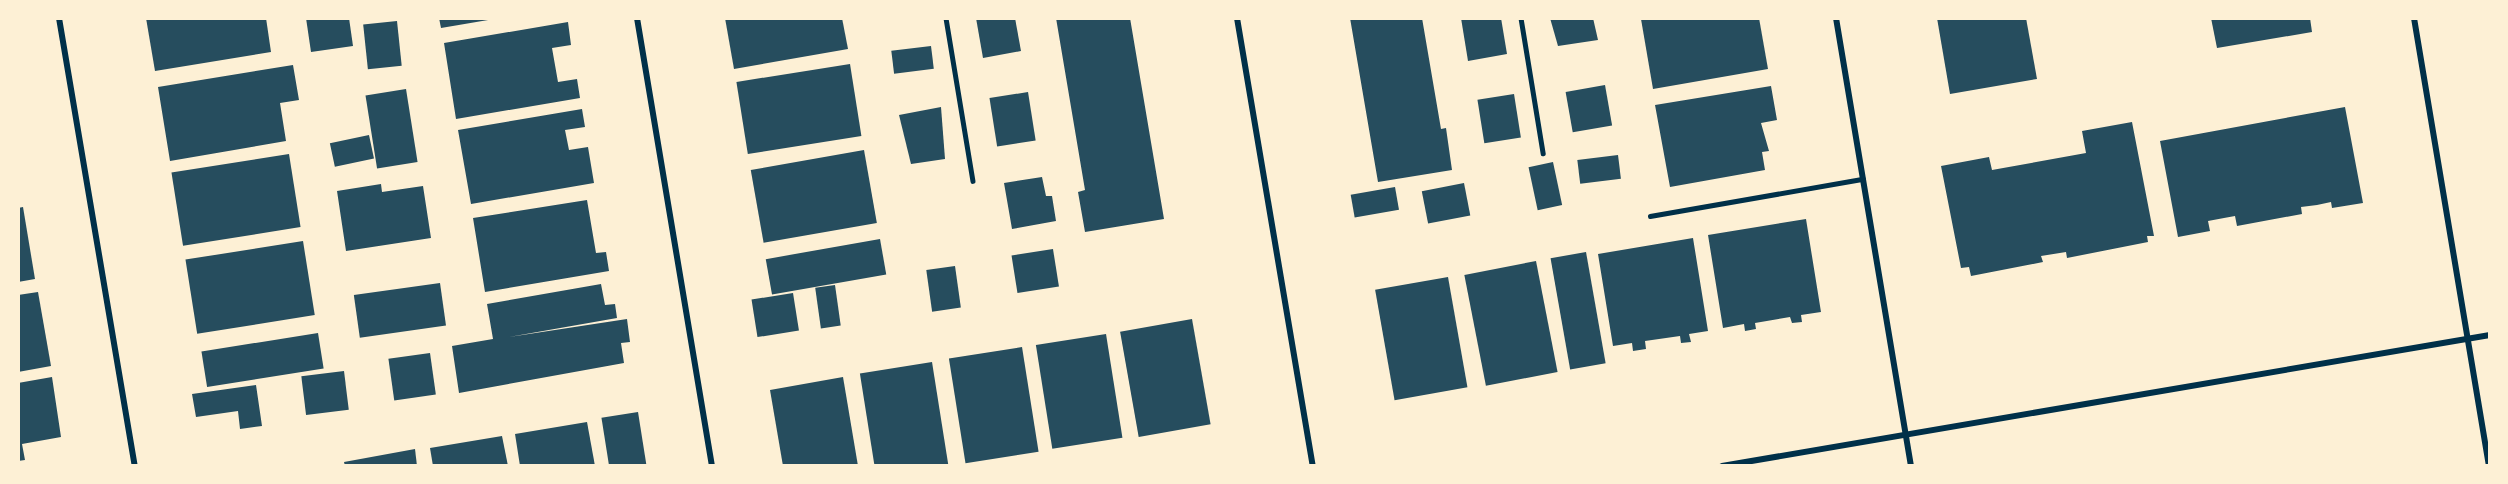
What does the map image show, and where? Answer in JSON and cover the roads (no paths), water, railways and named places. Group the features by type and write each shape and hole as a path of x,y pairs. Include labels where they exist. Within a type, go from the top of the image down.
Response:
{"street":[{"path":"59,18 135,466"},
{"path":"637,18 712,466"},
{"path":"1237,18 1313,466"},
{"path":"1836,18 1911,466"},
{"path":"2414,18 2489,466"},
{"path":"1722,466 2490,335"}],"lane":[{"path":"946,18 973,181"},
{"path":"1521,18 1544,153"},
{"path":"1650,216 1863,179"}]}
